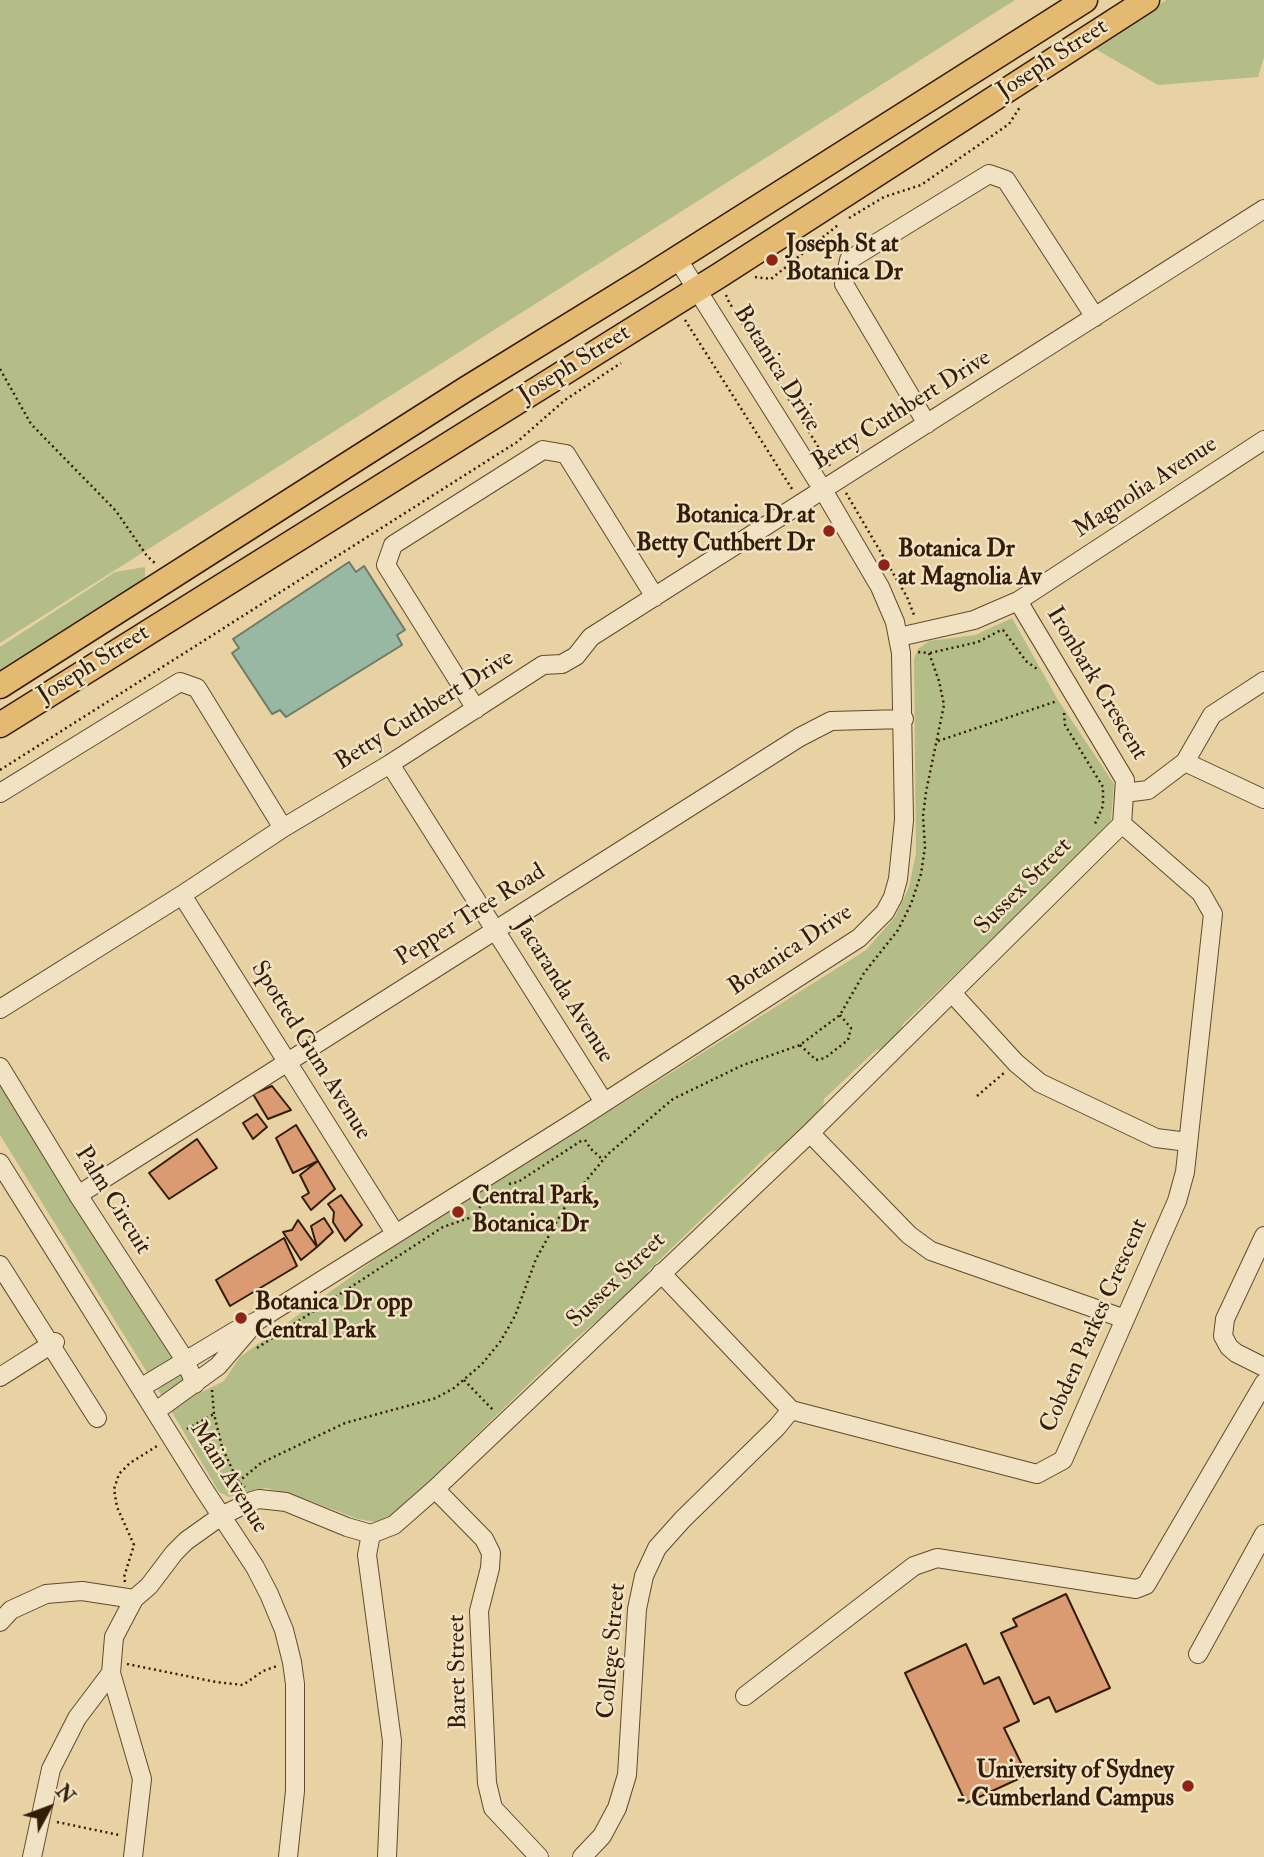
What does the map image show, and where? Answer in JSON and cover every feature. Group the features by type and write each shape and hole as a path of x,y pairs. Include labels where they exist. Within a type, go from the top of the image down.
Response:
{"highway":[{"name":"Joseph Street","path":"0,686 466,389 1086,0"},
{"name":"Joseph Street","path":"0,725 697,289 1147,0"}],"street":[{"path":"927,424 844,284 849,260 989,174 1006,180 1095,317"},
{"name":"Betty Cuthbert Drive","path":"0,1009 283,828 390,764 542,665 562,664 576,656 591,637 1264,209"},
{"name":"Botanica Drive","path":"142,1387 234,1331 257,1321 574,1122 859,938 885,912 898,879 904,820 904,719 900,645 880,587 831,485 677,258"},
{"name":"Magnolia Avenue","path":"900,645 921,632 974,620 1018,601 1264,440"},
{"path":"476,709 386,565 393,545 543,450 566,454 655,597"},
{"name":"Ironbark Crescent","path":"1018,601 1125,780 1122,824"},
{"name":"Ironbark Crescent","path":"1124,793 1148,790 1185,762 1212,715 1264,681"},
{"path":"0,793 180,682 197,688 283,828"},
{"name":"Pepper Tree Road","path":"78,1195 800,737 831,721 904,719"},
{"path":"1185,762 1264,799"},
{"name":"Jacaranda Avenue","path":"390,764 604,1102"},
{"name":"Sussex Street","path":"371,1534 394,1525 435,1489 810,1133 1122,824"},
{"name":"Cobden Parkes Crescent","path":"791,1410 1038,1474 1063,1460 1177,1201 1185,1172 1213,914 1201,893 1122,824"},
{"name":"Spotted Gum Avenue","path":"182,895 396,1233"},
{"path":"952,993 1016,1063 1040,1083 1156,1138 1188,1142"},
{"name":"Palm Circuit","path":"0,1068 185,1360 195,1384"},
{"path":"810,1133 908,1235 931,1251 1125,1319"},
{"name":"Main Avenue","path":"0,1163 239,1542 269,1594 284,1630 292,1662 296,1743 288,1857"},
{"path":"1264,1236 1225,1319 1223,1336 1236,1353 1264,1367"},
{"path":"0,1265 97,1418"},
{"path":"661,1273 791,1410"},
{"name":"Botanica Drive","path":"156,1410 218,1366 257,1321"},
{"path":"0,1377 52,1344"},
{"path":"745,1696 914,1566 937,1558 1136,1589 1146,1585 1264,1383"},
{"name":"College Street","path":"582,1857 602,1836 612,1818 627,1776 637,1609 644,1576 657,1548 791,1410"},
{"name":"Baret Street","path":"435,1489 484,1539 491,1553 479,1611 487,1783 493,1808 539,1857"},
{"path":"133,1857 142,1779 111,1673 114,1637 134,1599 149,1586 186,1541 221,1516 252,1501 266,1499 286,1502 371,1534 367,1555 392,1741 387,1857"},
{"path":"1198,1654 1264,1534"},
{"path":"0,1622 11,1610 46,1594 82,1591 134,1599"},
{"path":"32,1857 51,1769 78,1718 111,1673"}],"path":[{"path":"746,276 771,279 843,222 884,197 921,185 1009,124 1021,105"},
{"path":"726,292 729,302 831,485 907,597 921,632"},
{"path":"683,318 801,504"},
{"path":"0,770 517,442 565,400 614,369 628,355"},
{"path":"0,369 32,424 116,511 148,556 160,568"},
{"path":"1003,630 1026,661 1040,671"},
{"path":"238,1482 261,1463 345,1423 436,1398 464,1380 500,1342 515,1316 536,1259 565,1205 602,1159 673,1099 743,1065 800,1045 840,1015 864,973 898,930 911,904 923,860 926,792 944,705 929,653 900,645"},
{"path":"938,741 1058,700 1063,709 1065,725 1103,787 1103,806 1094,825 1105,840"},
{"path":"800,1045 816,1059 825,1058 848,1040 851,1028 840,1015"},
{"path":"977,1096 1016,1063"},
{"path":"574,1122 590,1149 602,1159"},
{"path":"508,1184 518,1182 584,1139"},
{"path":"250,1353 443,1227 469,1219 487,1195"},
{"path":"218,1366 212,1385 222,1447 238,1482 246,1488 257,1513 256,1528 239,1542"},
{"path":"464,1380 504,1423"},
{"path":"134,1599 126,1590 124,1577 134,1545 117,1507 114,1489 119,1474 130,1463 215,1414"},
{"path":"113,1653 116,1662 243,1685 263,1671 292,1662"},
{"path":"49,1821 121,1835"}],"green space":[{"path":"0,0 1015,0 0,643"},
{"path":"1166,0 1264,0 1264,57 1258,77 1158,85 1092,47"},
{"path":"145,567 145,580 0,674 0,647 115,572"},
{"path":"1012,618 1058,700 1114,784 1111,820 1097,839 903,1024 899,1035 884,1049 876,1050 824,1099 823,1108 779,1150 771,1152 648,1271 645,1281 573,1341 394,1515 376,1522 358,1519 266,1488 229,1497 219,1492 0,1135 0,1083 198,1394 224,1381 240,1357 381,1255 866,950 895,917 909,887 916,853 914,659 918,649 929,641 975,635"}],"shaded area":[{"path":"349,562 356,572 364,566 405,630 397,635 402,645 286,717 280,710 272,714 232,653 239,648 233,639"}],"building":[{"path":"272,1086 291,1110 268,1119 253,1094"},
{"path":"257,1114 267,1127 253,1139 243,1123"},
{"path":"296,1125 318,1161 293,1173 276,1138"},
{"path":"197,1139 217,1168 169,1199 149,1173"},
{"path":"318,1161 335,1189 311,1210 302,1197 309,1193 300,1175"},
{"path":"341,1195 362,1225 345,1241 333,1222 334,1212 328,1204"},
{"path":"324,1218 333,1232 317,1247 311,1226"},
{"path":"298,1220 317,1247 301,1260 283,1232 292,1230"},
{"path":"284,1238 297,1266 230,1306 216,1280"},
{"path":"1066,1594 1110,1688 1056,1712 1049,1697 1034,1704 1001,1633 1017,1626 1013,1619"},
{"path":"966,1644 984,1684 999,1677 1019,1721 1004,1728 1027,1775 966,1803 905,1673"}],"place":[{"name":"Joseph St at Botanica Dr","path":"772,260"},
{"name":"Botanica Dr at Betty Cuthbert Dr","path":"829,531"},
{"name":"Botanica Dr at Magnolia Av","path":"884,565"},
{"name":"Central Park, Botanica Dr","path":"458,1212"},
{"name":"Botanica Dr opp Central Park","path":"241,1318"},
{"name":"University of Sydney - Cumberland Campus","path":"1188,1786"}]}
